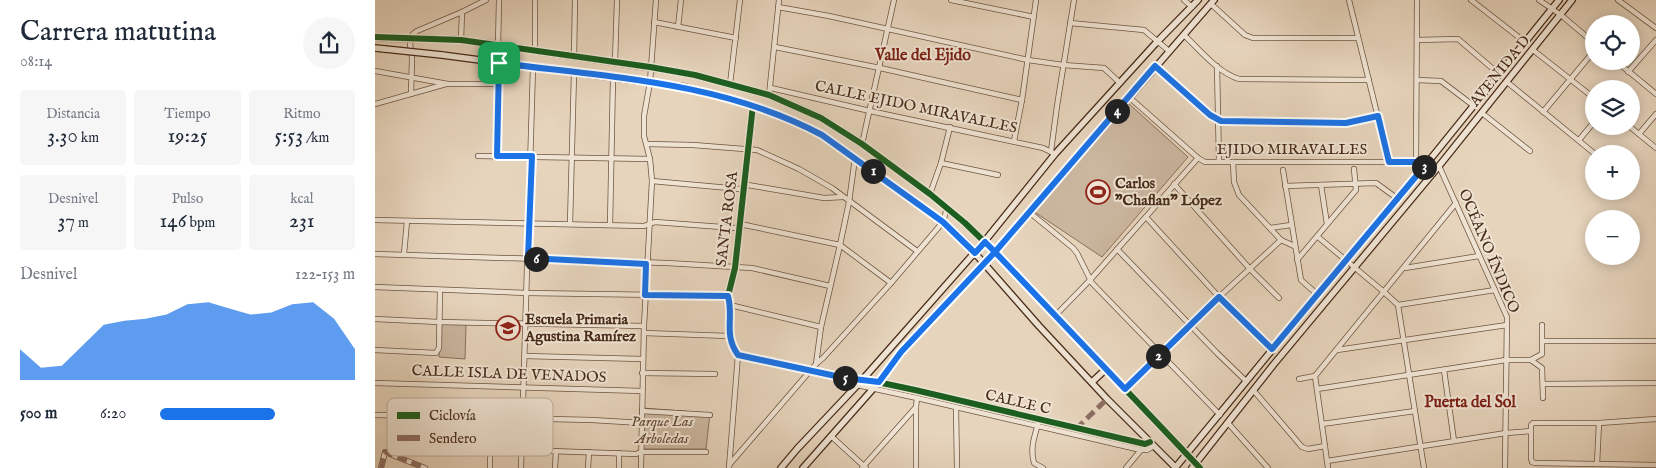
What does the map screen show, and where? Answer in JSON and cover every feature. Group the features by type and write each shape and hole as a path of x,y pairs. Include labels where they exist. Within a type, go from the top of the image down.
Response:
{"street":[{"path":"411,94 412,58 410,44 413,34 486,0"},
{"path":"498,46 499,0"},
{"path":"535,0 535,51"},
{"path":"574,57 575,0"},
{"path":"615,62 617,0"},
{"path":"641,468 646,264 652,181 650,159 644,136 644,116 650,82 656,0"},
{"path":"678,26 681,0"},
{"path":"730,84 740,0"},
{"path":"769,95 779,0"},
{"path":"862,144 894,0"},
{"path":"951,0 1035,17"},
{"path":"1014,141 1035,17 1036,0"},
{"path":"1053,152 1063,66 1074,0"},
{"path":"1184,0 1192,7"},
{"path":"781,468 985,242 1053,152 1198,0"},
{"path":"1349,0 1389,162"},
{"path":"1416,162 1417,0"},
{"path":"1471,0 1525,42"},
{"path":"1539,0 1561,15 1585,35"},
{"name":"AVENIDA D","path":"1428,162 1559,0"},
{"name":"AVENIDA D","path":"1439,166 1572,0"},
{"path":"1619,0 1656,28"},
{"path":"803,468 879,382 901,352 995,252 1212,2 1245,35 1253,38 1358,38"},
{"path":"778,7 829,16 1028,60 1063,66 1104,68 1120,83"},
{"path":"461,40 462,12"},
{"path":"654,22 736,38"},
{"path":"1070,23 1144,30 1169,51"},
{"path":"1184,35 1227,74 1239,79 1369,80"},
{"path":"375,37 461,40 695,75 769,95 821,118 862,144 931,194 985,242 1188,454 1196,466 1274,364 1439,166"},
{"path":"1417,40 1458,39 1499,74"},
{"path":"1656,40 1628,72 1656,94"},
{"path":"375,48 442,55 700,90 753,105 805,126 822,135 943,222 975,253 1091,382 1176,468 1272,349 1428,162"},
{"path":"775,48 880,68 1022,100"},
{"path":"1533,50 1585,91"},
{"path":"1543,112 1585,62"},
{"path":"497,156 499,63"},
{"path":"1155,66 1210,115 1221,121 1346,123 1378,116"},
{"path":"1217,66 1219,162"},
{"path":"524,398 532,156 533,67"},
{"path":"375,71 448,84 498,84"},
{"path":"570,224 574,73"},
{"path":"610,225 613,78"},
{"path":"1417,80 1441,81 1474,106"},
{"path":"1507,82 1585,145"},
{"path":"375,104 448,84"},
{"name":"CALLE EJIDO MIRAVALLES","path":"771,88 1014,141 1053,152"},
{"path":"1055,316 1117,250 1197,158 1129,97"},
{"name":"SANTA ROSA","path":"729,336 730,305 728,296 735,268 753,105"},
{"path":"1482,113 1530,151"},
{"path":"1640,133 1656,114"},
{"path":"931,194 941,163 949,127"},
{"path":"1579,140 1585,133"},
{"path":"1640,135 1656,148"},
{"path":"647,144 748,148 757,150 799,169 832,188 917,251"},
{"path":"478,156 650,159"},
{"path":"816,364 821,327 841,245 855,158"},
{"name":"EJIDO MIRAVALLES","path":"1197,158 1205,162 1428,162"},
{"path":"1233,162 1235,182 1239,194 1281,240 1294,246"},
{"path":"941,163 998,175"},
{"name":"OCÉANO ÍNDICO","path":"1439,166 1507,317 1505,468"},
{"path":"1297,260 1356,190 1354,169"},
{"path":"1283,170 1301,280 1318,295"},
{"path":"652,181 740,189 748,185 824,198 843,196"},
{"path":"1285,186 1376,183 1398,199"},
{"path":"1174,184 1249,269 1279,298"},
{"path":"1321,185 1327,224"},
{"path":"1299,379 1315,376 1405,268 1456,203"},
{"path":"729,466 816,364 891,283 943,222 947,208"},
{"path":"1029,212 1077,252 1090,280 1220,415"},
{"path":"1146,217 1219,297 1272,349"},
{"path":"375,220 644,226 649,223 735,228 745,225 841,245 891,283"},
{"path":"404,254 407,221"},
{"path":"1269,228 1291,225"},
{"path":"1318,237 1398,306 1424,468"},
{"path":"1125,389 1219,297 1281,240"},
{"path":"1117,250 1246,381"},
{"path":"375,254 528,258 646,264 667,263 759,270 830,286"},
{"path":"1405,268 1479,256"},
{"path":"375,287 527,293 728,296"},
{"path":"375,350 436,353 439,348 440,290"},
{"path":"1398,306 1495,290"},
{"path":"730,305 821,327"},
{"path":"375,319 644,326"},
{"path":"1337,350 1507,325"},
{"path":"1317,389 1506,360 1531,360 1542,354 1542,325"},
{"path":"644,333 729,336 738,355 729,466"},
{"path":"1543,341 1656,341"},
{"path":"738,355 845,378 857,386"},
{"path":"525,356 643,359"},
{"path":"1531,360 1543,368 1543,398"},
{"path":"1091,382 1106,369"},
{"path":"1444,370 1454,441"},
{"path":"643,373 715,374"},
{"path":"1315,376 1328,468"},
{"name":"CALLE C","path":"845,378 879,382 1143,444 1152,444"},
{"name":"CALLE ISLA DE VENADOS","path":"375,382 642,391"},
{"path":"1543,384 1656,383"},
{"name":"CALLE C","path":"857,386 873,388 1141,450"},
{"path":"1254,391 1302,447 1308,449 1325,446"},
{"path":"916,468 917,398"},
{"path":"971,411 972,404"},
{"path":"831,436 864,467 916,407"},
{"path":"956,407 957,468"},
{"path":"1322,424 1415,411"},
{"path":"642,412 711,415"},
{"path":"553,419 642,423"},
{"path":"1656,419 1599,423 1535,423 1531,425 1532,462 1656,466"},
{"path":"1039,420 1031,448 1031,455 1034,463 1043,468"},
{"path":"1228,423 1268,468"},
{"path":"1597,464 1599,423"},
{"path":"1327,461 1506,433 1531,431"},
{"path":"1126,468 1141,450 1143,444"},
{"path":"1141,450 1150,449 1152,444"},
{"path":"553,451 636,454 641,452 706,452"},
{"path":"555,468 556,451"},
{"path":"381,468 385,452 387,453"},
{"path":"588,468 589,452"},
{"path":"619,453 619,468"},
{"path":"395,456 425,468"}],"green space":[{"path":"1128,103 1188,157 1102,257 1033,211"},
{"path":"439,324 466,324 465,359 439,357"},
{"name":"Parque Las Arboledas","path":"642,408 710,413 706,449 641,449"}],"marked path":[{"path":"1076,429 1107,399"},
{"path":"381,468 385,452 387,453"},
{"path":"395,456 425,468"}],"cycle path":[{"path":"375,37 461,40 695,75 769,95 821,118 862,144 930,194 965,223 995,252 1200,468"},
{"path":"753,105 735,268 728,296 730,305 729,336 738,355 845,378 863,379 915,390 1145,444 1150,442"}],"place":[{"name":"Carlos \"Chaflan\" López","path":"1098,192"},
{"name":"Escuela Primaria Agustina Ramírez","path":"508,328"}],"district":[{"name":"Valle del Ejido","path":"923,56"},
{"name":"Puerta del Sol","path":"1470,403"}],"route":[{"path":"499,63 497,156 532,156 528,258 646,264 645,295 728,296 730,305 729,336 738,355 845,378 879,382 901,352 995,252 1155,66 1210,115 1221,121 1346,123 1378,116 1389,162 1428,162 1272,349 1219,297 1125,389 995,252 985,242 975,253 943,222 822,135 805,126 753,105 700,90 638,80 499,63"}]}
